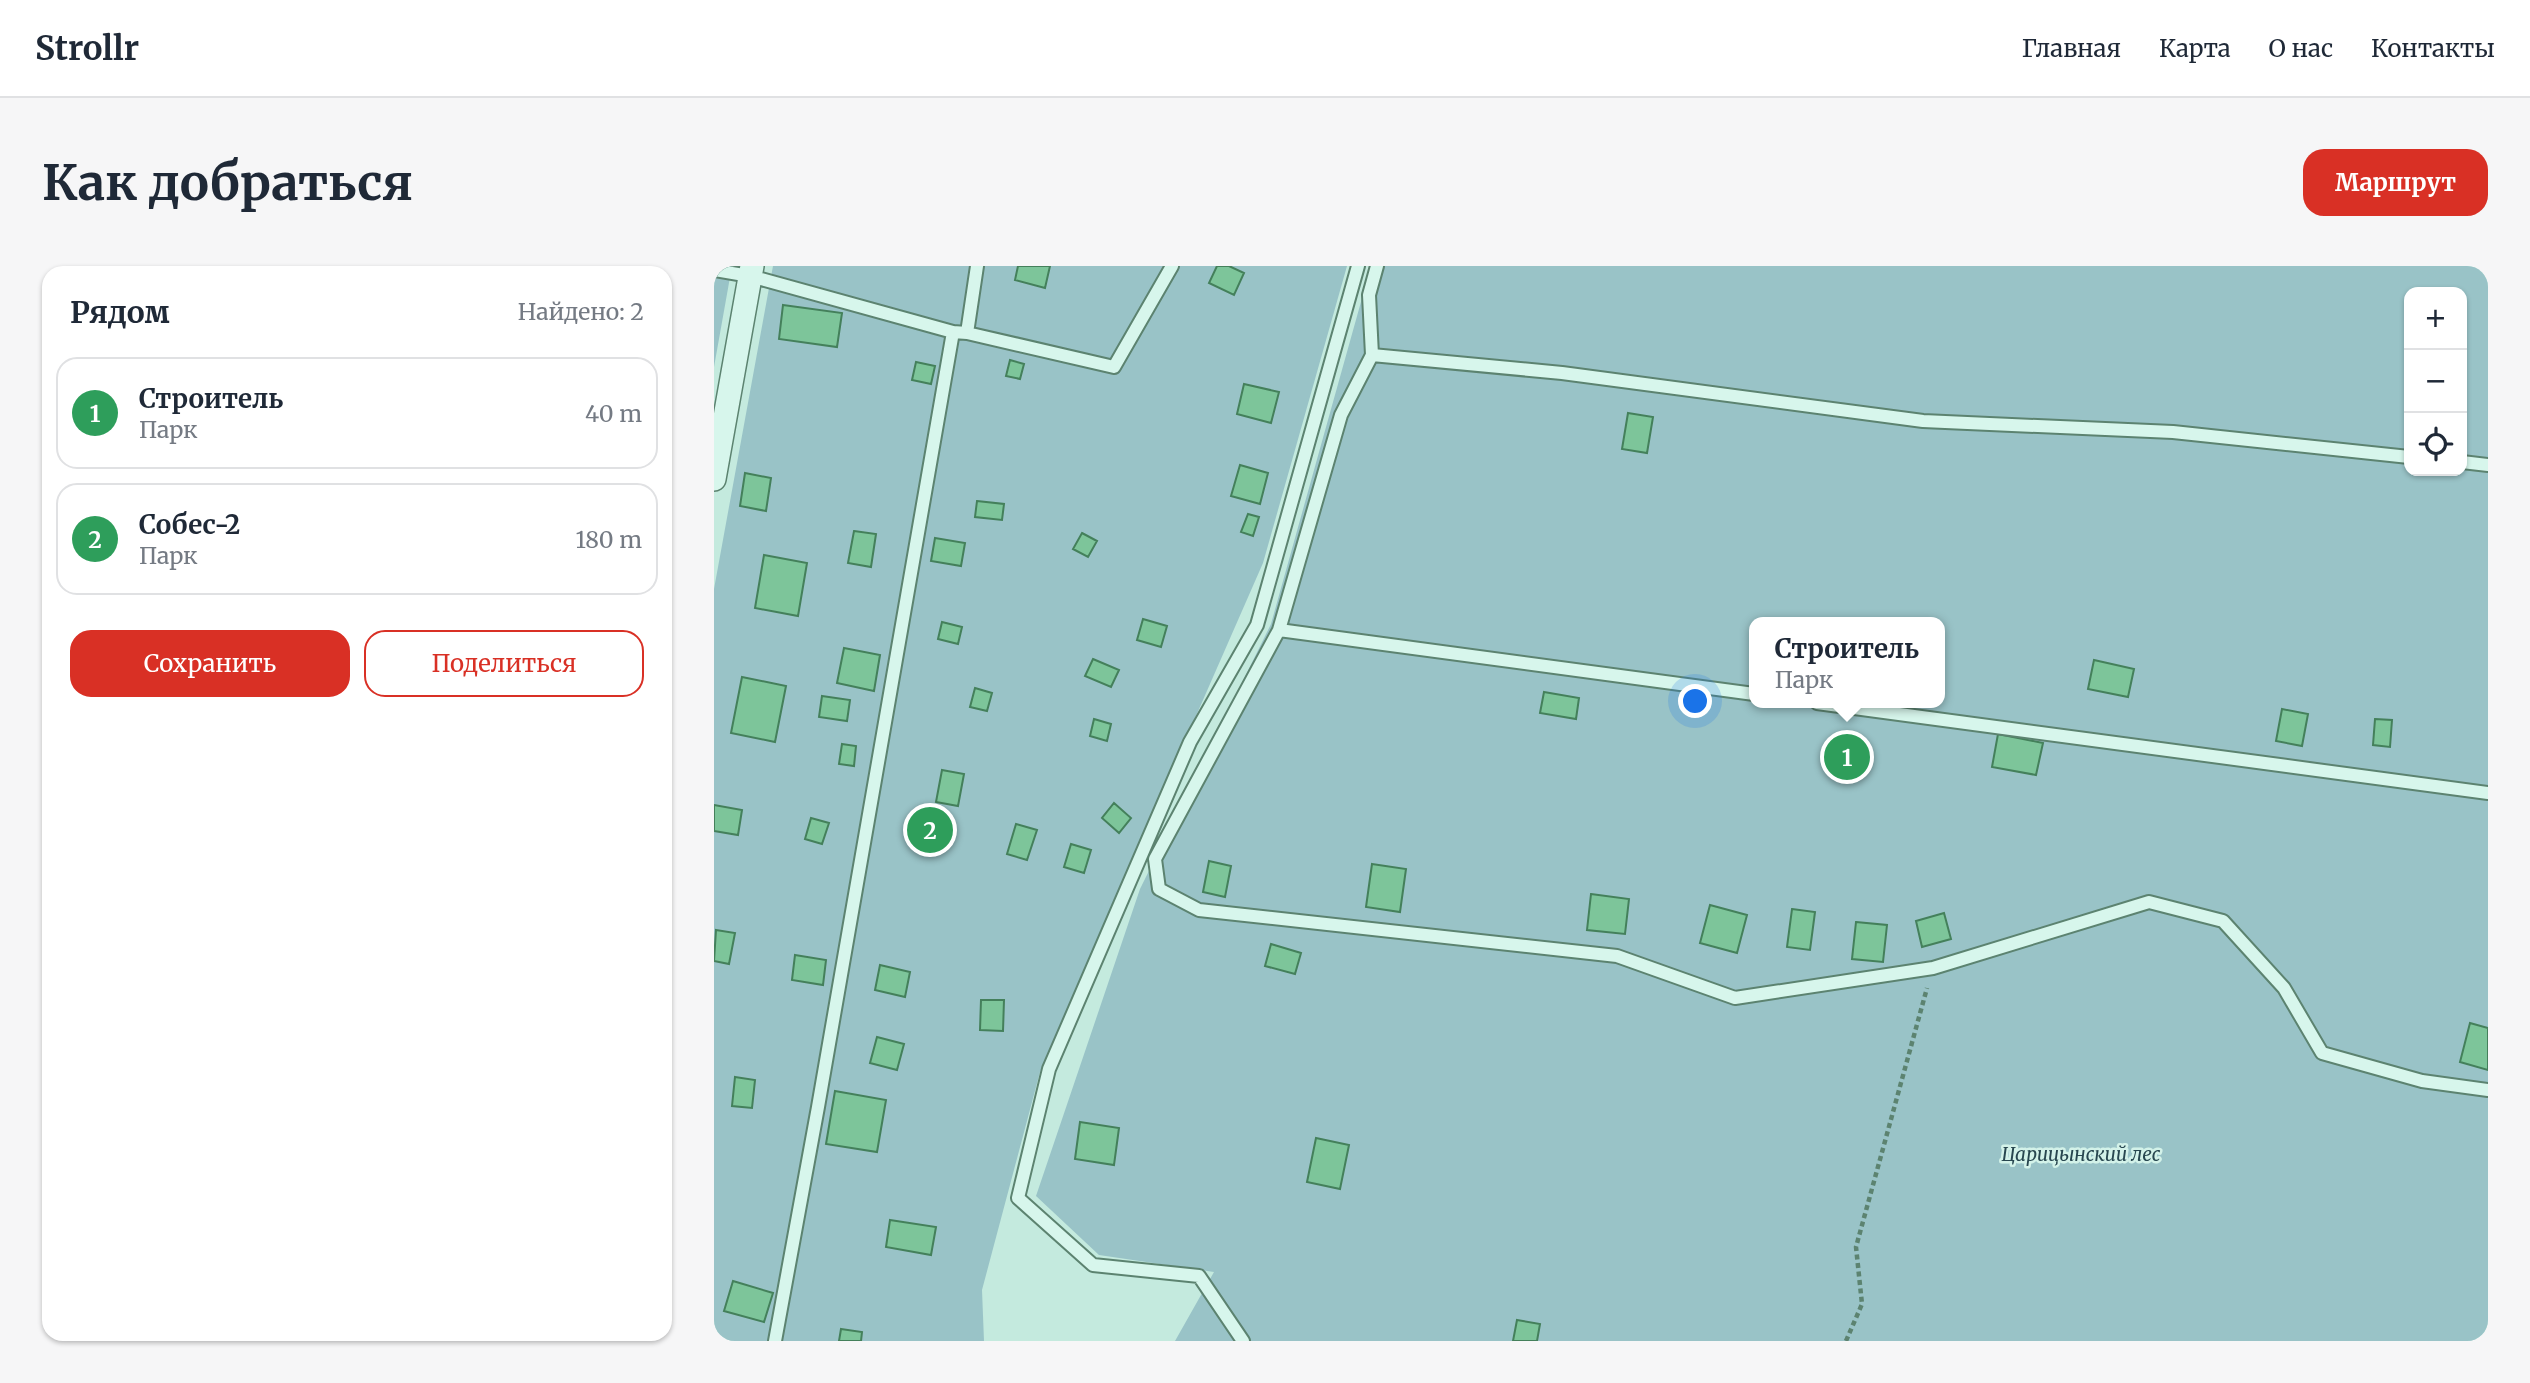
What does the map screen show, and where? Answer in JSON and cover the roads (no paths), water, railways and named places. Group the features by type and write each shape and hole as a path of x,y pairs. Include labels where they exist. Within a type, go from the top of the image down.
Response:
{"street":[{"path":"714,479 751,271"}],"lane":[{"path":"967,333 977,266"},
{"path":"714,270 751,271 953,332 1114,367 1172,266"},
{"path":"1243,1341 1199,1276 1093,1265 1018,1198 1049,1069 1190,741 1257,625 1358,266"},
{"path":"1377,266 1369,295 1372,355 1340,415 1279,630 1155,859 1159,889 1199,910 1617,956 1735,998 1933,968 2149,902 2223,921 2284,988 2322,1053 2422,1081 2488,1090"},
{"path":"775,1341 953,332"},
{"path":"1372,355 1562,373 1923,421 2173,432 2404,456"},
{"path":"2467,463 2488,465"},
{"path":"1279,630 1749,693"},
{"path":"1854,708 2488,793"}],"place":[{"name":"Строитель","path":"1847,757"},
{"name":"Собес-2","path":"930,830"}],"park label":[{"name":"Царицынский лес","path":"2081,1154"}]}
